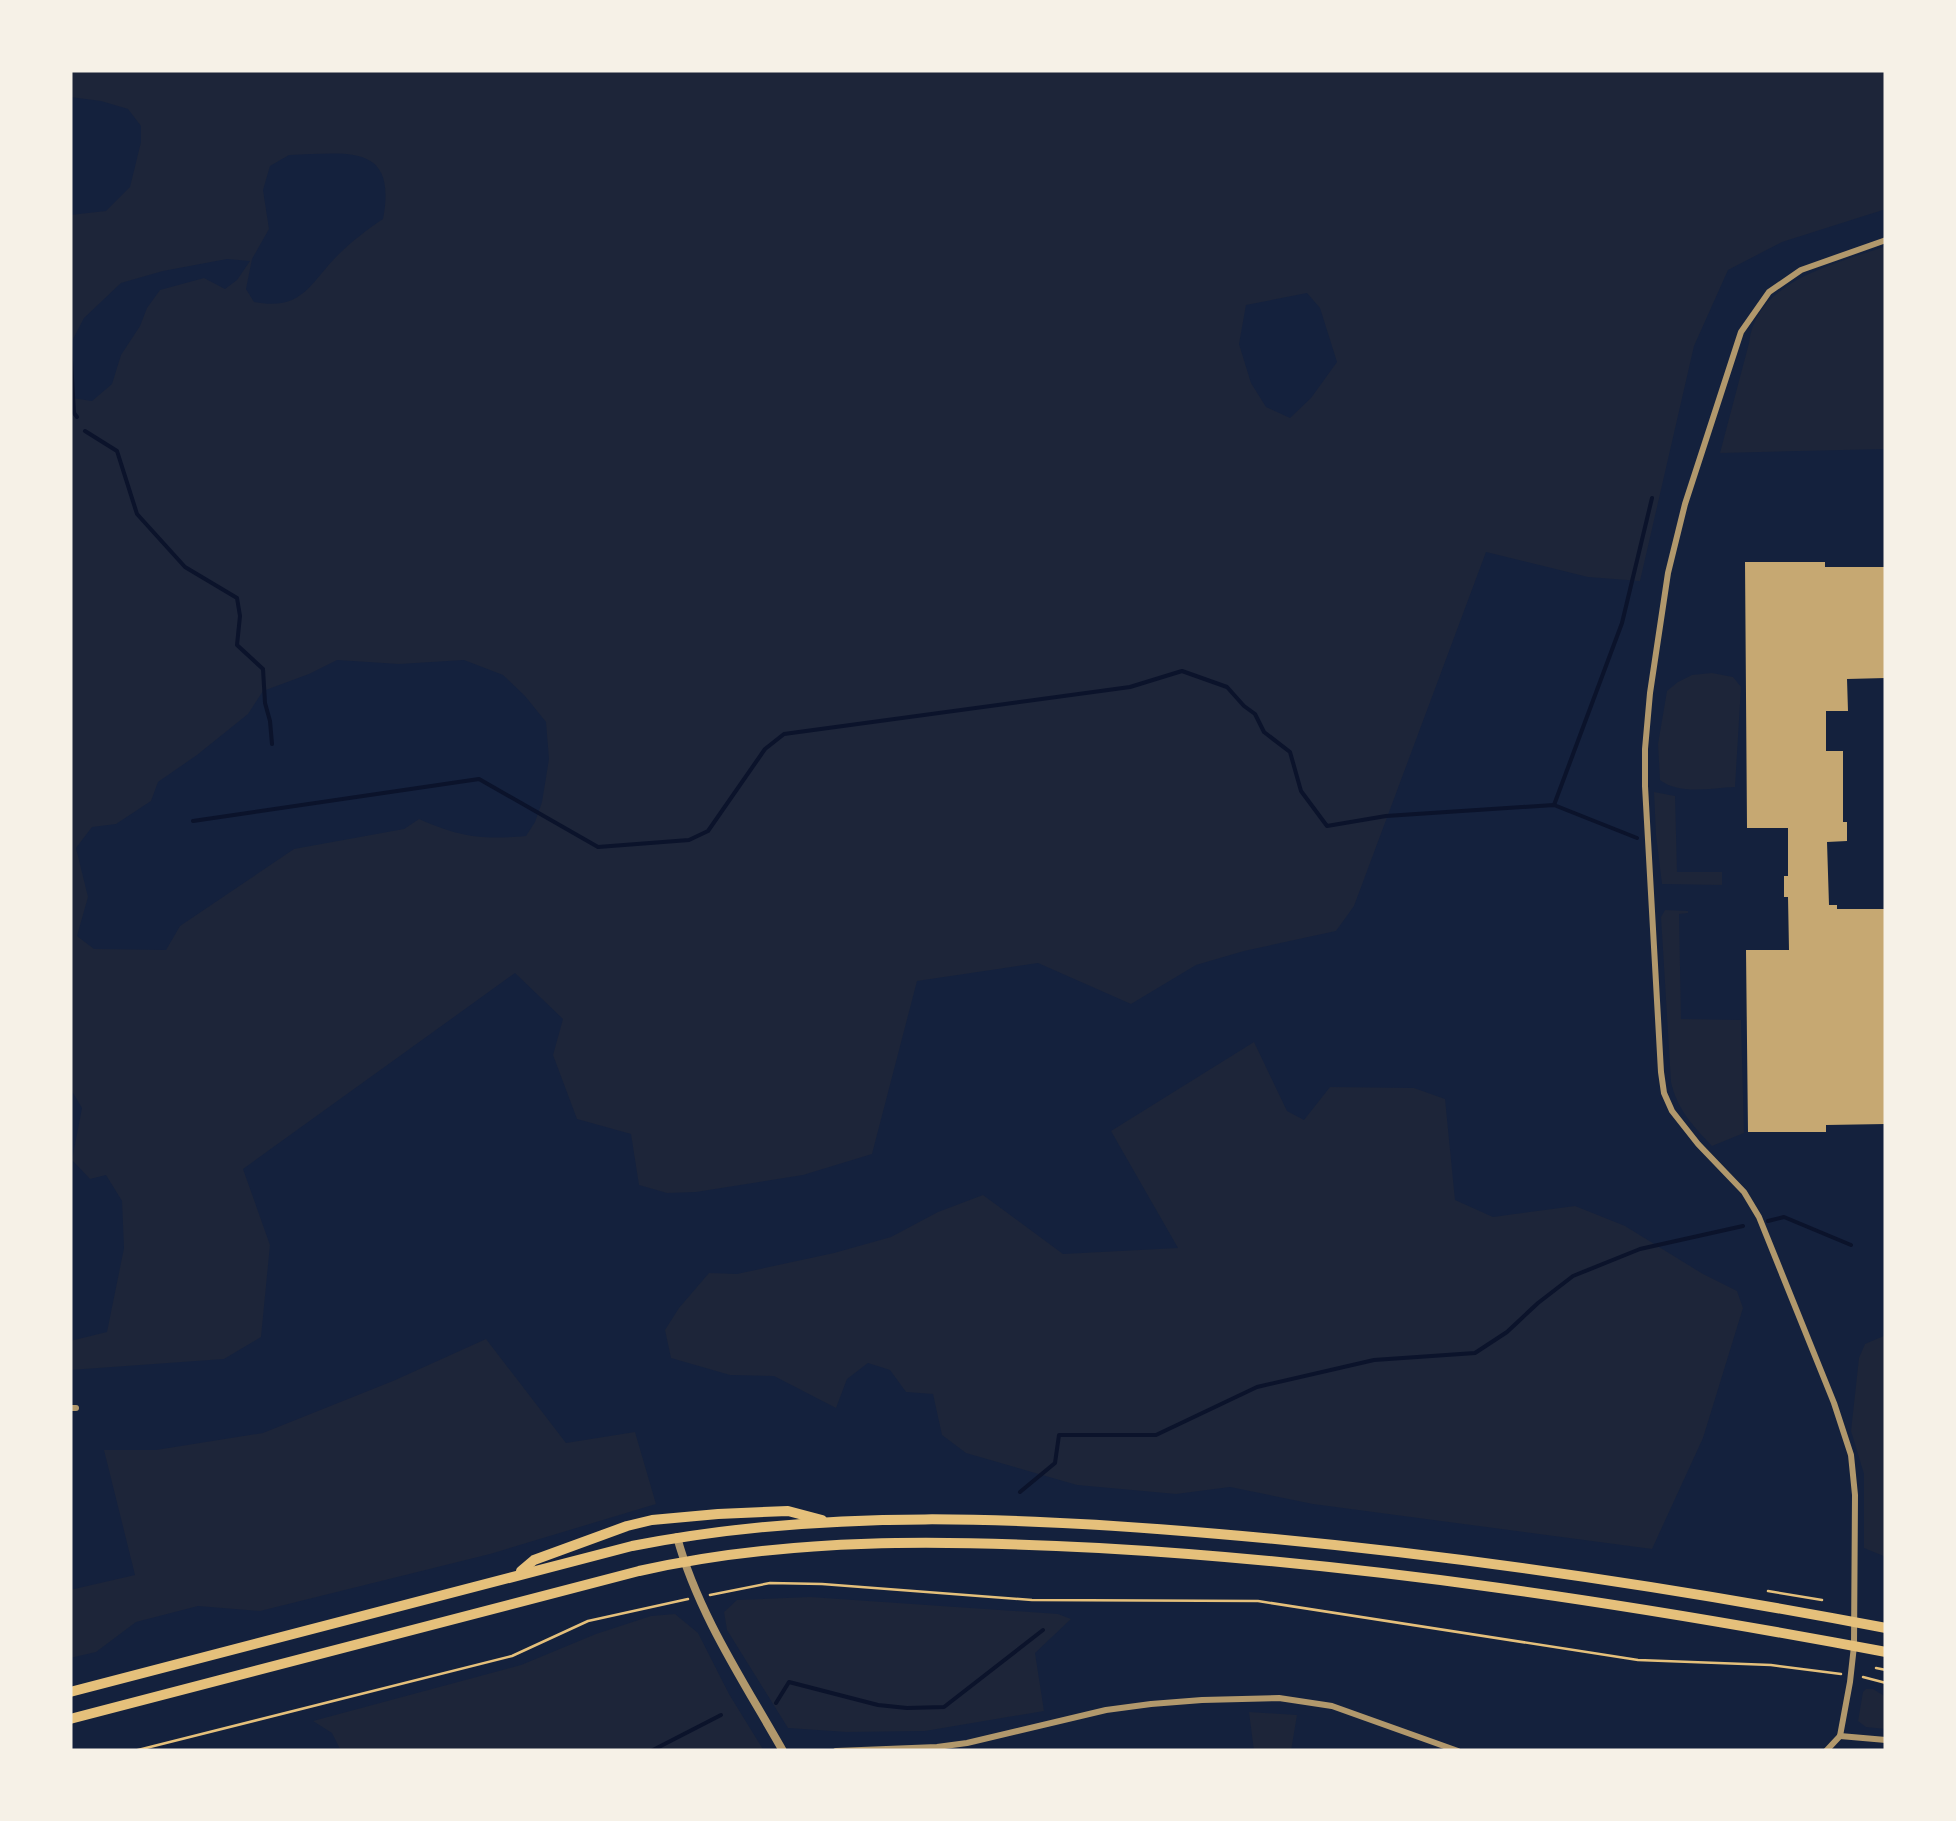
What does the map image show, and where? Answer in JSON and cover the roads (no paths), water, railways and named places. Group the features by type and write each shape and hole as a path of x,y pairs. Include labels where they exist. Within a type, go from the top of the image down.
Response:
{"highway":[{"path":"516,1575 534,1560 652,1520 788,1511 829,1522"},
{"path":"70,1692 516,1575 677,1537 829,1522 964,1518 1147,1528 1354,1546 1585,1576 1886,1628"},
{"path":"70,1719 574,1588 684,1562 800,1546 1043,1545 1307,1564 1697,1619 1886,1652"}],"street":[{"path":"1826,1751 1840,1736 1854,1646 1855,1495 1851,1455 1760,1217 1672,1111 1664,1093 1645,749 1668,573 1685,504 1741,332 1768,292 1801,270 1886,240"},
{"path":"677,1537 702,1608 783,1751"},
{"path":"836,1751 967,1743 1143,1705 1279,1698 1332,1706 1458,1751"},
{"path":"1840,1736 1886,1740"}],"waterway":[{"path":"70,343 77,417"},
{"path":"85,431 117,451 137,514 185,567 237,598 237,645 263,669 272,744"},
{"path":"1554,805 1622,623 1652,498"},
{"path":"193,821 479,779 598,847 689,840 708,831 765,749 784,734 1130,687 1182,671 1227,687 1255,714 1264,732 1290,752 1301,791 1327,826 1386,816 1554,805 1637,838"},
{"path":"1768,1221 1784,1217 1851,1245"},
{"path":"1020,1492 1055,1463 1059,1435 1156,1435 1257,1387 1374,1360 1475,1353 1507,1332 1573,1276 1640,1249 1743,1226"},
{"path":"776,1703 789,1682 878,1705 944,1707 1043,1630"},
{"path":"651,1751 721,1715"}]}
